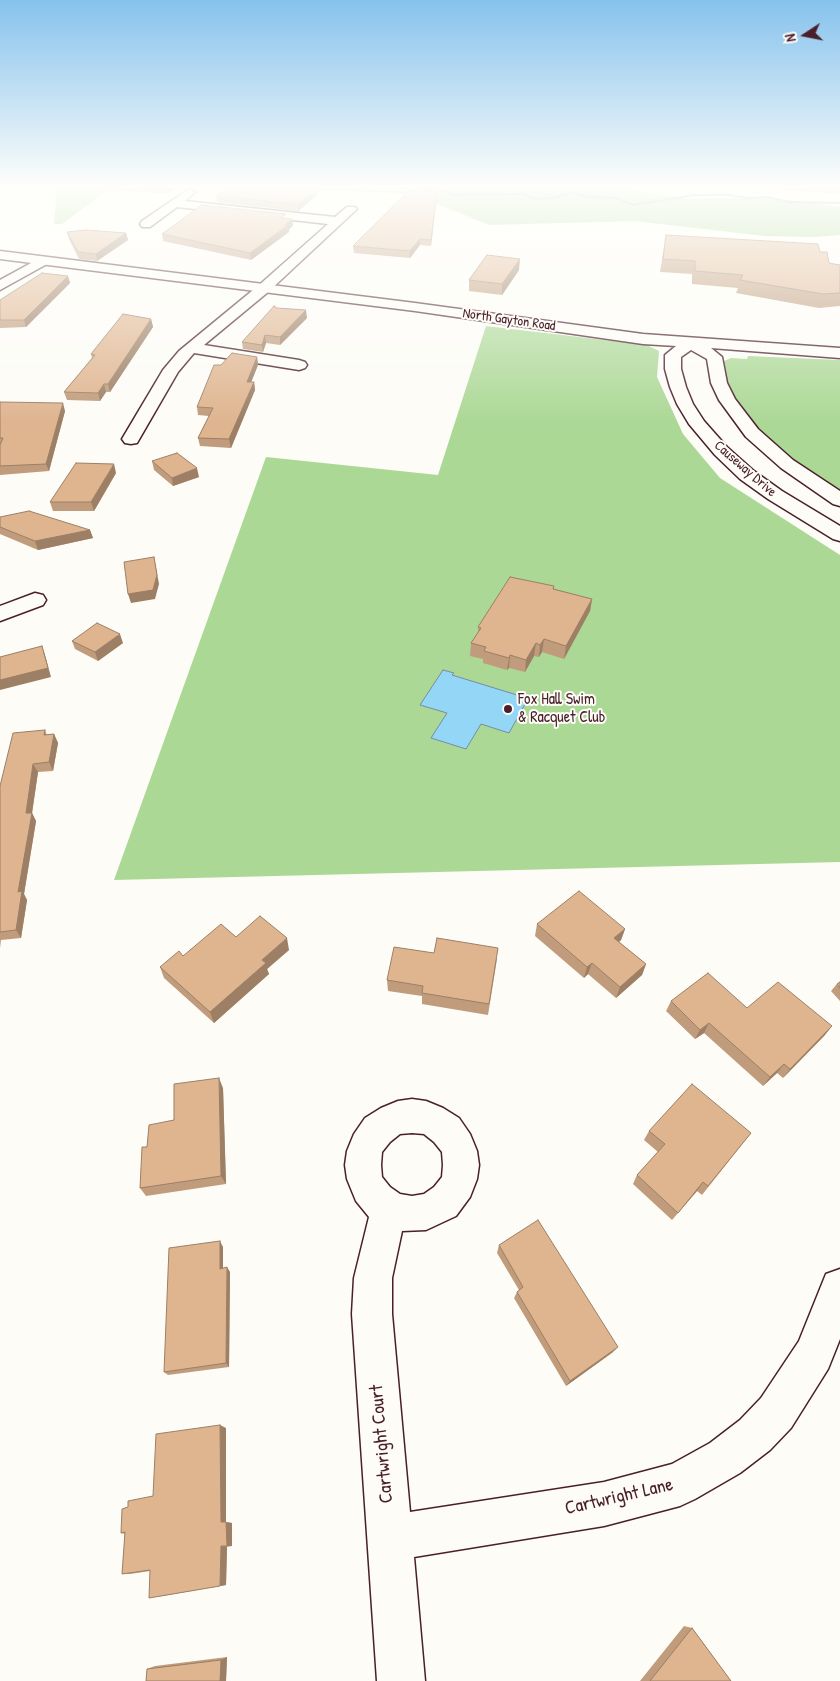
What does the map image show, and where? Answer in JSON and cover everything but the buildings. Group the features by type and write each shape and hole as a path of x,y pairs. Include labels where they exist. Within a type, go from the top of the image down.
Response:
{"street":[{"path":"0,274 13,265"},
{"path":"0,286 35,265"},
{"name":"North Gayton Road","path":"78,265 691,343 840,353"},
{"path":"131,439 171,370 191,348 288,265"},
{"name":"Causeway Drive","path":"840,500 787,464 752,433 737,415 723,392 719,383 714,357 691,343 673,355 673,369 685,404 698,424 721,450 748,475 775,496 840,535"},
{"path":"191,348 299,365"},
{"path":"0,614 35,600"},
{"name":"Cartwright Court","path":"390,1209 373,1278 372,1314 401,1681"},
{"name":"Cartwright Lane","path":"390,1538 604,1504 680,1484 724,1458 755,1435 776,1413 814,1354 840,1288"}],"green space":[{"name":"Fox Hall Swim & Racquet Club","path":"486,326 647,345 659,351 657,377 683,434 720,478 840,555 840,862 114,880 266,457 438,475"},
{"path":"748,356 840,360 840,495 776,450 738,409 726,384 722,367 724,361 731,358 747,359"}],"water":[{"path":"443,670 454,673 452,675 517,695 519,692 530,695 509,733 481,724 466,749 431,738 447,713 420,705"}],"place":[{"name":"Fox Hall Swim & Racquet Club","path":"508,709"}]}
